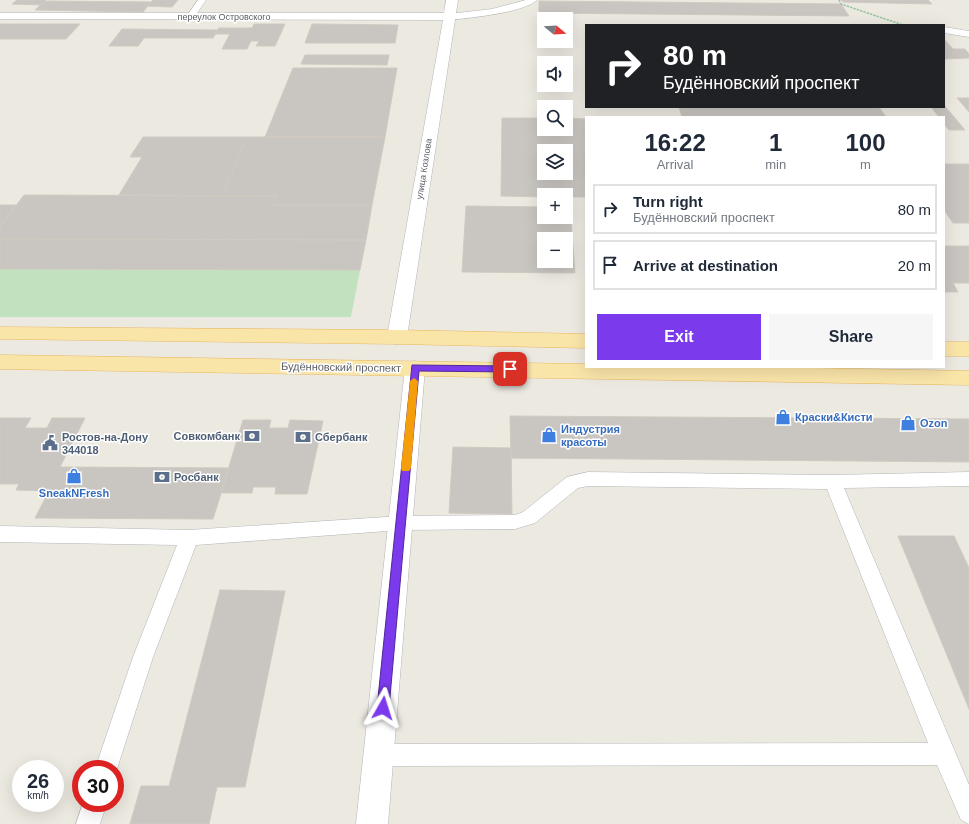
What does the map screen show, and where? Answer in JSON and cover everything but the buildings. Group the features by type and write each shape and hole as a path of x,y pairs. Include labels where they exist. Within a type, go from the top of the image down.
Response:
{"main road":[{"path":"0,333 397,337 585,341"},
{"path":"945,349 969,349"},
{"name":"Будённовский проспект","path":"0,362 969,378"}],"street":[{"name":"улица Козлова","path":"397,337 452,0"},
{"name":"переулок Островского","path":"0,16 449,17"},
{"path":"372,824 415,368"}],"lane":[{"path":"190,17 202,0"},
{"path":"449,17 493,13 516,7 533,0"},
{"path":"945,30 969,34"},
{"path":"0,534 190,538 401,524 515,522 529,518 573,482 588,479 833,482 969,479"},
{"path":"833,482 969,812"},
{"path":"109,760 143,657 190,538"},
{"path":"378,755 944,754"},
{"path":"88,824 92,812"}],"path":[{"path":"839,0 842,4 900,24"}],"green space":[{"path":"0,269 360,270 351,317 0,317"}],"slow traffic":[{"path":"406,468 414,381"}],"place":[{"name":"Краски&Кисти","path":"783,417"},
{"name":"Ozon","path":"908,423"},
{"name":"Индустрия красоты","path":"549,435"},
{"name":"Совкомбанк","path":"252,436"},
{"name":"Сбербанк","path":"303,437"},
{"name":"Ростов-на-Дону 344018","path":"50,443"},
{"name":"SneakNFresh","path":"74,476"},
{"name":"Росбанк","path":"162,477"}],"route":[{"path":"383,708 415,368 510,369"}]}
